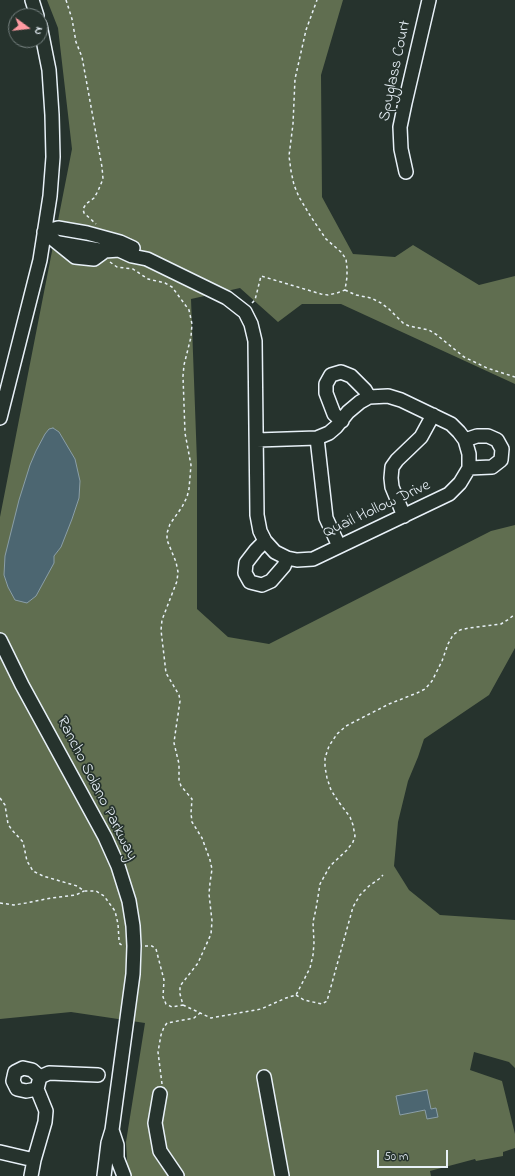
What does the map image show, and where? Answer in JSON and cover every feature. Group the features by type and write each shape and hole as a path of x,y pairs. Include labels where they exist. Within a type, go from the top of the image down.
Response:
{"street":[{"name":"Spyglass Court","path":"406,172 401,149 400,127 429,0"},
{"path":"0,418 40,260 50,196 53,157 52,115 49,70 45,48"},
{"path":"44,232 58,228 87,233 119,250 132,256 147,259 227,298 245,312 251,324 255,341 257,515 260,531 265,541 275,552 287,558 284,566 271,581 262,585 250,582 245,573 246,563 265,541"},
{"path":"44,232 75,257 94,259 103,242"},
{"path":"342,421 334,414 326,393 326,384 331,375 341,372 351,376 365,390 369,397"},
{"path":"257,440 317,438 329,433 342,421 348,412 360,402 369,397 388,396 401,400 451,424 465,440 469,454 469,468 492,467 501,460 502,449 497,440 488,436 477,436 465,440"},
{"path":"404,516 392,487 390,478 392,467 396,460 421,437 433,416"},
{"path":"317,438 326,518 339,546"},
{"name":"Quail Hollow Drive","path":"287,558 297,560 313,558 449,494 460,483 469,468"},
{"name":"Rancho Solano Parkway","path":"0,640 22,685 105,837 118,866 128,901 134,946 133,974 112,1130 108,1143 103,1174 112,1172 121,1176"},
{"path":"31,1176 45,1122 46,1111 39,1083 49,1073 98,1074"},
{"path":"264,1076 282,1176"},
{"path":"160,1094 155,1123 160,1151 177,1176"},
{"name":"Rancho Solano Parkway","path":"112,1130 117,1144 117,1158 124,1176"},
{"path":"0,1152 34,1160"}],"path":[{"path":"66,0 72,19 76,42 82,57 102,167 103,179 94,198 86,204 83,209 84,213 99,226 107,258 111,264 117,267 133,269 148,279 165,283 172,288 189,310 192,324 191,337 184,365 183,376 186,433 191,465 189,489 187,497 170,524 167,533 167,540 176,562 178,572 177,581 162,620 161,630 166,673 179,695 180,701 174,744 179,764 179,780 192,799 192,822 202,838 212,869 209,894 212,921 211,934 198,962 180,986 180,994 183,1005"},
{"path":"317,0 306,30 295,79 293,124 289,156 294,185 299,197 326,239 341,252 346,259 347,277 345,290"},
{"path":"245,312 255,300 261,276 321,294 328,295 345,290 381,303 403,323 409,326 429,330 464,357 515,377"},
{"path":"144,946 152,946 156,949 164,980 163,997 166,1004 172,1007 183,1005 211,1018 261,1009 296,995 310,968 313,955 313,922 320,884 330,866 347,850 353,842 355,836 350,817 331,790 327,778 325,758 329,746 337,734 346,726 389,704 426,689 432,681 442,661 448,644 460,630 500,624 510,619 515,614"},
{"path":"0,798 5,805 8,824 23,842 27,861 33,871 43,876 77,886 84,891"},
{"path":"296,995 304,1000 322,1004 327,1001 353,907 360,895 383,874"},
{"path":"0,902 14,905 76,895 84,891 96,891 109,901 115,911 120,944 124,946"},
{"path":"160,1094 163,1082 159,1066 158,1052 161,1034 164,1027 167,1023 194,1018 200,1013"}],"green space":[{"path":"47,0 343,0 321,75 322,197 353,254 395,257 413,245 479,285 515,276 515,384 341,304 302,304 278,322 240,288 191,299 197,462 197,609 228,637 269,644 491,531 515,525 515,648 489,695 424,739 408,781 398,822 394,866 409,890 440,915 515,920 515,1068 509,1062 474,1052 470,1070 502,1081 515,1134 515,1148 503,1152 503,1156 476,1161 475,1159 430,1171 431,1176 128,1176 126,1142 145,1023 71,1012 0,1019 0,517 72,149 58,28"}],"water":[{"path":"53,428 59,432 75,459 80,481 79,498 61,547 54,556 54,563 36,596 27,603 15,600 8,587 4,575 5,556 19,500 30,465 45,434 49,429"},
{"path":"427,1090 431,1109 436,1108 438,1117 427,1119 425,1110 400,1115 396,1096"}]}
